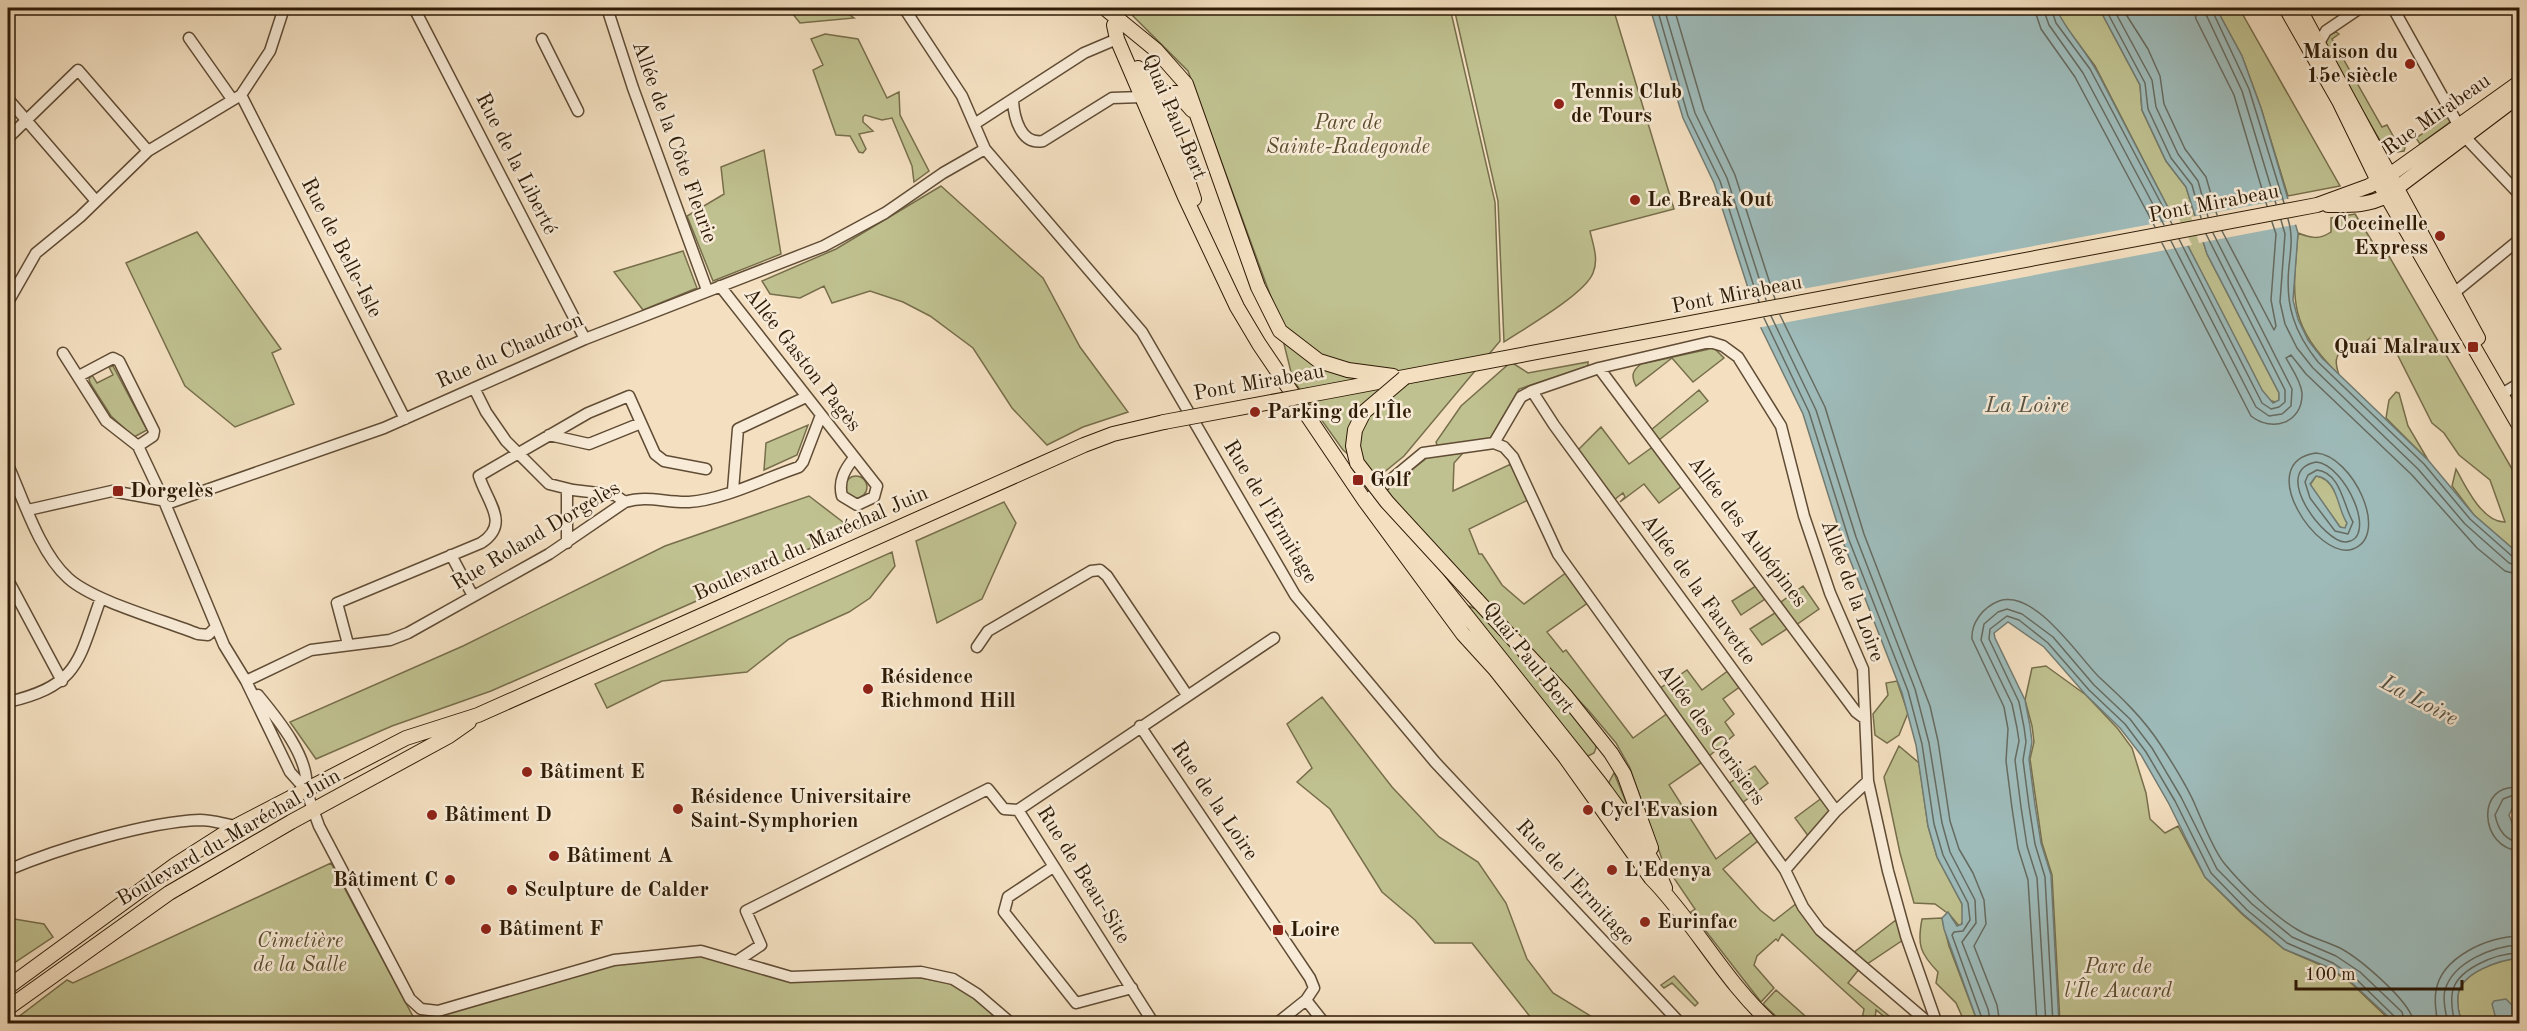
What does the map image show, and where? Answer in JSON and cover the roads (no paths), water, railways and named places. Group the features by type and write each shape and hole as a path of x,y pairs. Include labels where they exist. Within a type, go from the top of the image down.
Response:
{"main road":[{"path":"2286,8 2339,101 2386,196 2510,389 2520,426"},
{"path":"2299,8 2319,43 2378,181"},
{"path":"1107,9 1139,34 1178,73 1191,95 1232,219 1270,312 1281,331 1292,342 1319,361 1348,370 1404,378"},
{"name":"Quai Paul Bert","path":"1107,9 1115,32 1186,168 1200,224 1237,306 1255,338 1463,634 1494,668 1565,756 1651,878 1668,895 1749,1002 1772,1023"},
{"name":"Rue Mirabeau","path":"2386,196 2520,82"},
{"path":"1148,96 1170,92 1184,98 1209,147"},
{"name":"Rue Mirabeau","path":"2378,181 2520,95"},
{"name":"Pont Mirabeau","path":"2317,205 2378,181"},
{"path":"2386,196 2454,293 2520,409"},
{"name":"Pont Mirabeau","path":"1164,422 2317,205 2386,196"},
{"path":"1404,378 1364,412 1354,438 1357,463 1387,502 1565,695 1611,753 1624,774 1659,871"},
{"name":"Boulevard du Maréchal Juin","path":"8,987 175,865 236,826 406,738 478,715 1084,445 1113,434 1164,422"},
{"name":"Quai Paul Bert","path":"1368,499 1592,772 1659,871 1668,895"},
{"name":"Boulevard du Maréchal Juin","path":"8,1008 159,899 449,736 478,715"},
{"path":"1565,756 1585,772 1592,772 1603,768 1609,761 1611,753"}],"street":[{"path":"8,303 36,253 96,201 148,151 236,97 270,51 284,8"},
{"name":"Rue de la Liberté","path":"414,8 585,339"},
{"name":"Allée de la Côte Fleurie","path":"607,8 633,88 707,290"},
{"name":"Rue de l'Ermitage","path":"904,8 962,96 985,149 1142,332 1295,594 1435,762 1681,1023"},
{"path":"2319,43 2326,32 2360,8"},
{"path":"2393,8 2462,131 2520,195"},
{"path":"975,123 1013,101 1115,32"},
{"name":"Rue de Belle-Isle","path":"189,38 236,97 405,419"},
{"path":"542,39 578,111"},
{"path":"8,138 78,70 148,151"},
{"path":"1013,101 1014,115 1022,130 1027,138 1035,142 1043,141 1112,98 1148,96"},
{"path":"8,99 96,201"},
{"name":"Rue du Chaudron","path":"28,510 112,491 172,502 405,419 585,339 824,246 885,213 943,173 985,149"},
{"path":"2454,293 2520,239"},
{"name":"Allée Gaston Pagès","path":"720,286 854,458"},
{"name":"Allée de la Loire","path":"1599,368 1710,342 1723,346 1738,357 1781,426 1804,516 1826,582 1863,669 1868,780 1888,871 1906,936 1937,1023"},
{"path":"63,353 106,421 138,446 231,658 246,681 290,772 306,790 312,811 410,999 421,1009 438,1011 614,960 701,951 791,976 921,972 954,979 977,994 1012,1023"},
{"path":"79,376 112,358 119,361 154,431 153,436 138,446"},
{"path":"1368,499 1423,453 1479,447 1494,443 1521,397 1599,368"},
{"name":"Allée des Aubépines","path":"1599,368 1864,718"},
{"path":"474,388 486,412 517,452 549,484 567,489 615,495 625,502"},
{"name":"Allée de la Fauvette","path":"1532,391 1554,425 1836,811"},
{"path":"348,644 337,603 492,536 496,528 496,516 479,476 588,413 629,396 655,454 664,461 706,470"},
{"path":"733,490 738,429 806,397"},
{"name":"Rue Roland Dorgelès","path":"246,681 311,650 390,640 401,636 567,543 625,502 638,498 688,502 733,490 799,466 803,462 821,415"},
{"path":"549,435 589,444 641,423"},
{"name":"Allée des Cerisiers","path":"1494,443 1504,447 1513,457 1558,554 1785,870 1803,907 1820,930 1930,1023"},
{"path":"8,465 58,568 84,591 198,634 208,635 216,627"},
{"path":"567,489 567,543"},
{"path":"451,555 473,596"},
{"path":"977,647 988,631 1091,571 1100,570 1107,576 1187,695"},
{"path":"8,580 62,681"},
{"path":"8,702 38,695 62,681 79,658 101,598"},
{"path":"198,634 231,658"},
{"path":"1140,726 1274,638"},
{"name":"Rue de Beau-Site","path":"1140,726 1018,810 1154,1023"},
{"name":"Rue de la Loire","path":"1140,726 1310,978 1314,988 1306,1000"},
{"path":"1785,870 1836,811 1868,780"},
{"path":"736,961 761,945 746,911 988,789 1004,809 1018,810"},
{"path":"8,868 37,857 148,828 200,820 236,826"},
{"path":"1053,867 1008,897 1004,912 1076,1003 1132,988"},
{"path":"1276,1023 1306,1000 1325,1023"}],"water":[{"name":"La Loire","path":"1650,8 2056,8 2095,68 2262,390 2273,403 2279,400 2279,393 2207,254 2186,187 2166,161 2142,110 2140,85 2099,8 2216,8 2242,56 2261,108 2298,233 2293,300 2298,319 2308,340 2322,358 2428,460 2474,515 2519,554 2520,813 2512,809 2509,815 2513,825 2519,830 2519,958 2502,961 2482,969 2466,980 2458,995 2462,1023 2395,1023 2352,983 2330,968 2284,949 2243,914 2205,877 2169,804 2141,755 2120,728 2086,695 2044,647 2008,622 1994,633 2025,700 2030,726 2032,742 2029,759 2035,805 2041,843 2051,875 2059,1023 1978,1023 1944,929 1942,918 1948,912 1957,926 1962,924 1962,904 1937,857 1928,826 1916,745 1902,693 1843,542 1803,414 1761,328 1714,183 1683,118","holes":["2316,476 2323,478 2333,488 2347,523 2345,528 2340,527 2310,484"]},
{"path":"2506,999 2512,1005 2514,1023 2497,1023 2492,1004 2494,1001"}],"place":[{"name":"Maison du 15e siècle","path":"2410,64"},
{"name":"Tennis Club de Tours","path":"1559,104"},
{"name":"Le Break Out","path":"1635,200"},
{"name":"Coccinelle Express","path":"2440,236"},
{"name":"Quai Malraux","path":"2473,347"},
{"name":"Parking de l'Île","path":"1255,412"},
{"name":"Golf","path":"1358,480"},
{"name":"Dorgelès","path":"118,491"},
{"name":"Résidence Richmond Hill","path":"868,689"},
{"name":"Bâtiment E","path":"527,772"},
{"name":"Résidence Universitaire Saint-Symphorien","path":"678,809"},
{"name":"Cycl'Evasion","path":"1588,810"},
{"name":"Bâtiment D","path":"432,815"},
{"name":"Bâtiment A","path":"554,856"},
{"name":"L'Edenya","path":"1612,870"},
{"name":"Bâtiment C","path":"450,880"},
{"name":"Sculpture de Calder","path":"512,890"},
{"name":"Eurinfac","path":"1645,922"},
{"name":"Bâtiment F","path":"486,929"},
{"name":"Loire","path":"1278,930"}],"park label":[{"name":"Parc de Sainte-Radegonde","path":"1348,135"},
{"name":"Cimetière de la Salle","path":"300,953"},
{"name":"Parc de l'Île Aucard","path":"2118,979"}]}
